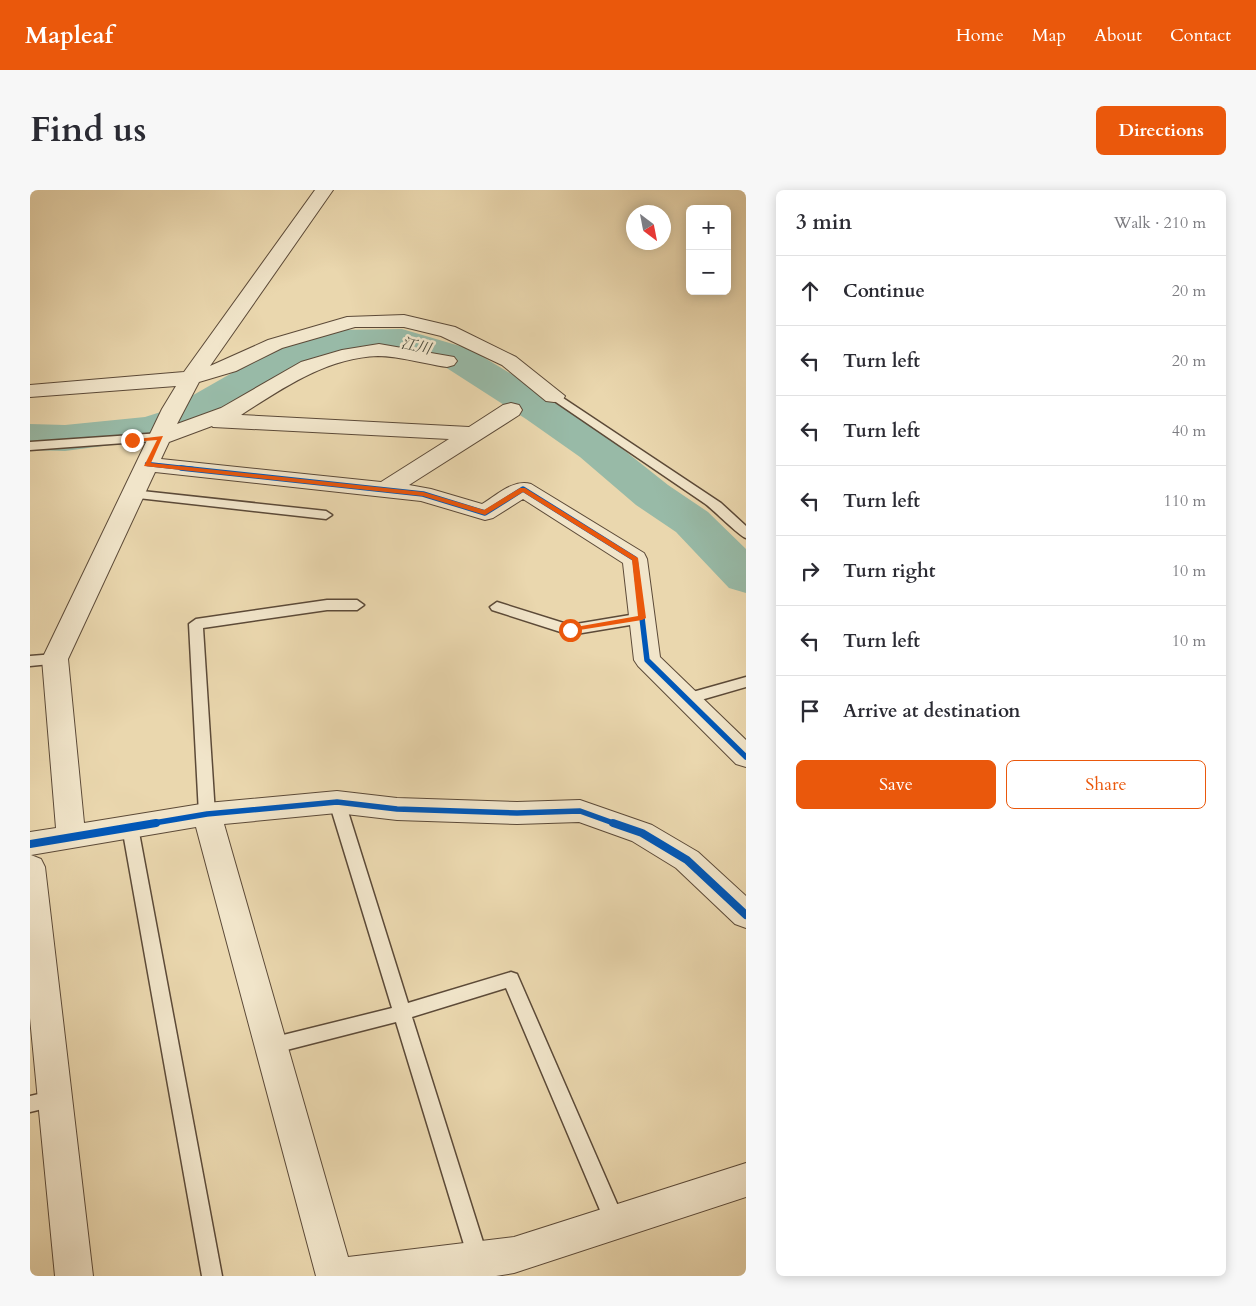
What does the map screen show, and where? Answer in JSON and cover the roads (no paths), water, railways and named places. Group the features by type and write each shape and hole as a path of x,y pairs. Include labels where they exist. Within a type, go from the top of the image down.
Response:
{"street":[{"path":"71,836 55,659 173,409 191,378 324,190"},
{"path":"30,391 191,378 229,367 275,344 354,321 404,321 448,331 509,361 554,396"},
{"path":"162,435 229,413 273,385 308,366 342,356 378,350 447,361"},
{"path":"385,490 511,410"},
{"path":"212,420 473,434"},
{"path":"147,464 423,494 485,513 523,490 635,559 647,660 746,757"},
{"path":"30,844 207,814 337,802 406,809 517,813 580,811 642,832 687,860 746,915"},
{"path":"207,814 335,1276"},
{"path":"30,867 43,1101 74,1276"},
{"path":"339,1276 479,1261 516,1265 615,1222 746,1180"}],"lane":[{"path":"554,396 593,426 657,465 716,505 746,534"},
{"path":"30,446 162,435"},
{"path":"133,494 326,515"},
{"path":"207,814 196,624 327,605 357,605"},
{"path":"497,608 570,630 642,618"},
{"path":"30,661 55,659"},
{"path":"687,699 746,682"},
{"path":"337,802 479,1261"},
{"path":"130,827 212,1276"},
{"path":"271,1046 402,1013 511,979 615,1222"}],"waterway":[{"name":"江川","path":"30,437 65,438 148,429 182,419 279,362 338,342 402,341 456,357 541,410 595,448 652,495 692,522 746,577"}]}
